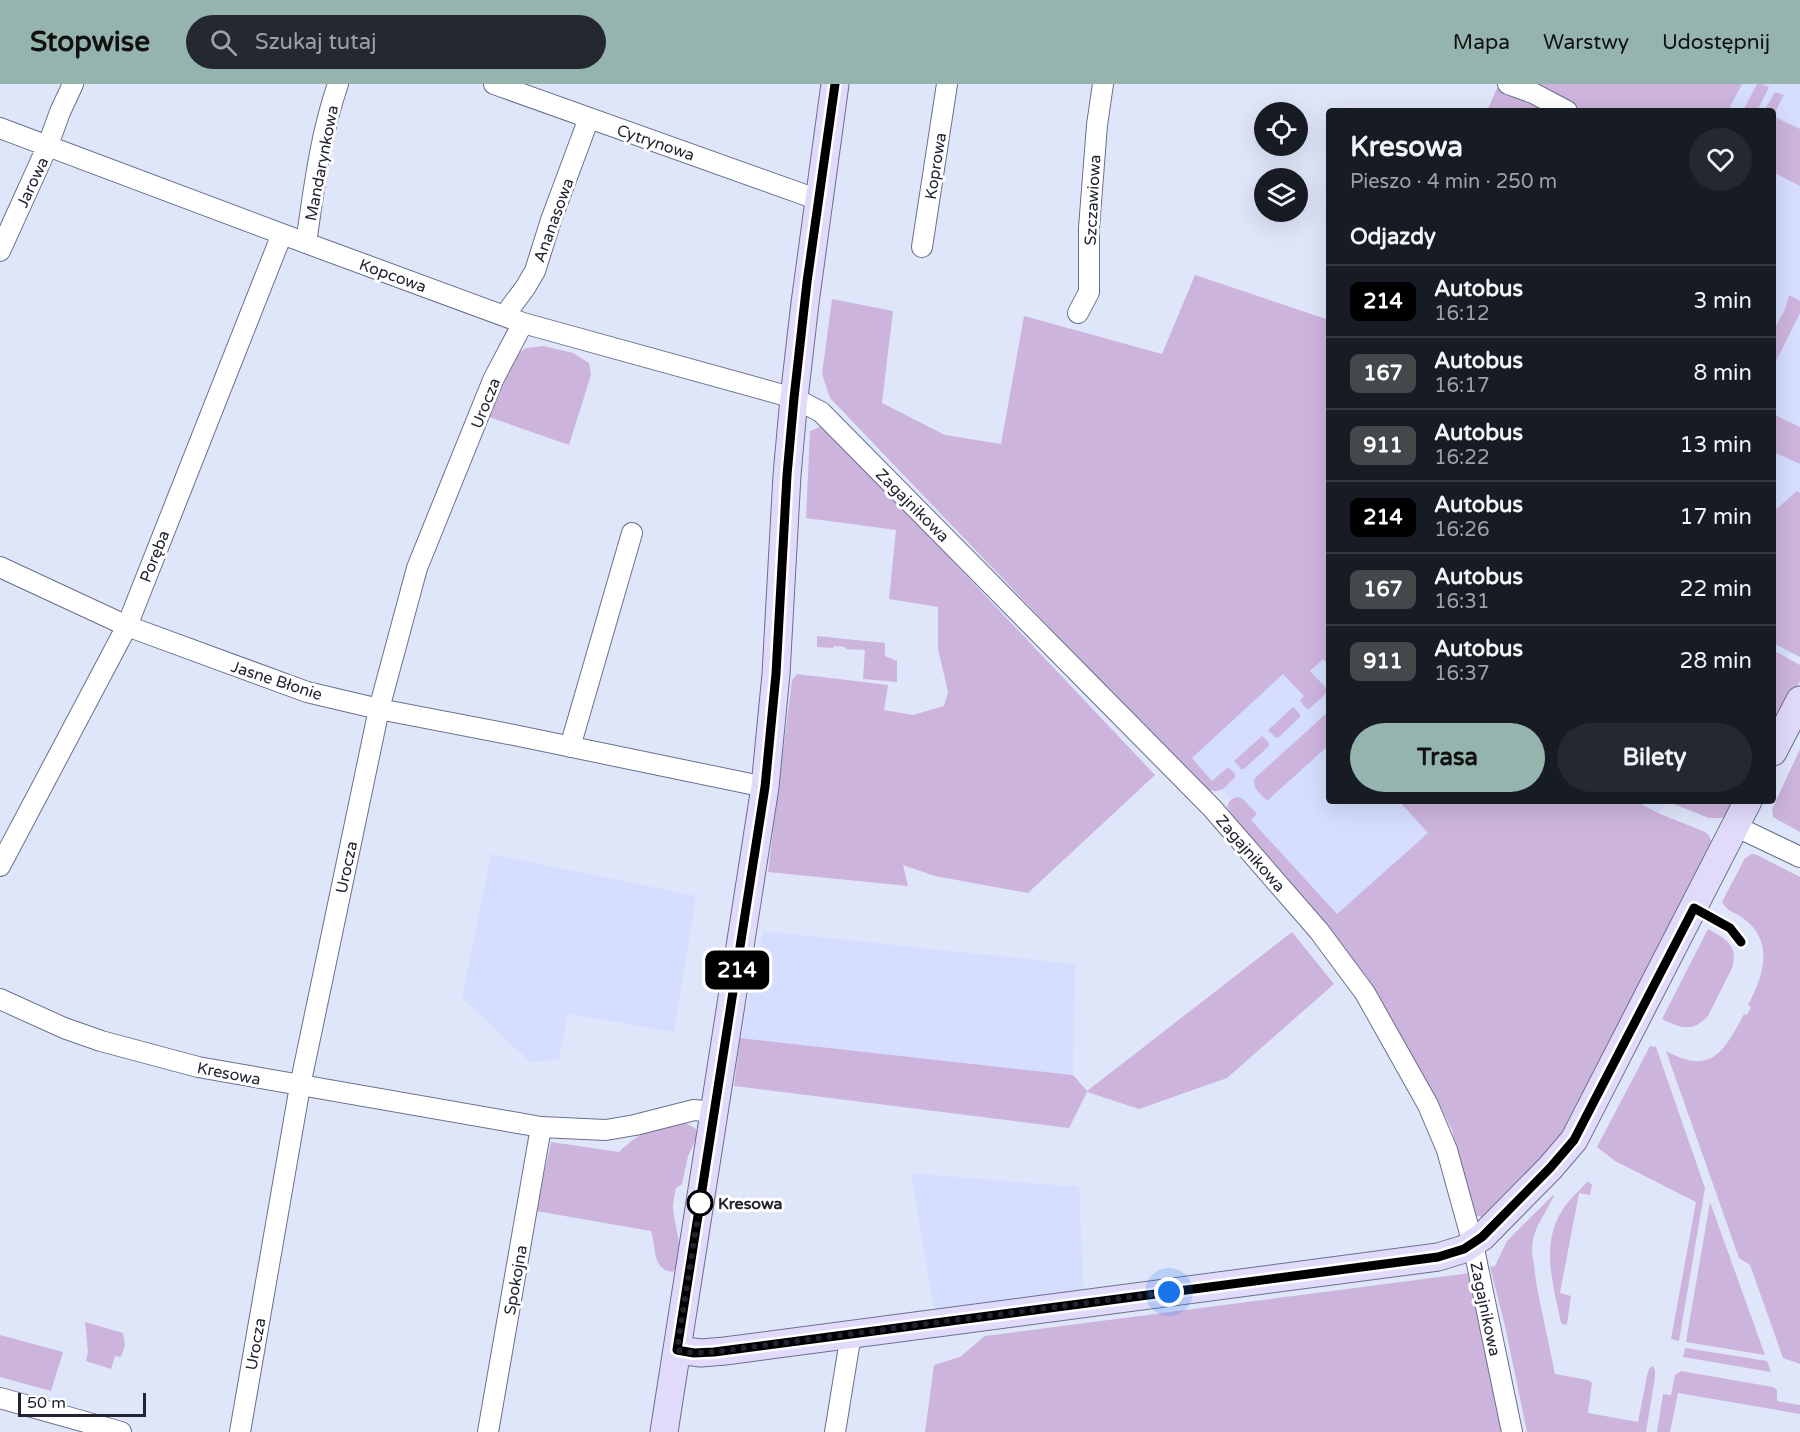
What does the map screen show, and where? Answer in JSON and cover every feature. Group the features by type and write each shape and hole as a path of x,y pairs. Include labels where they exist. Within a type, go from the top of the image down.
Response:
{"street":[{"name":"Jarowa","path":"0,251 73,84"},
{"name":"Mandarynkowa","path":"306,243 320,149 338,84"},
{"name":"Cytrynowa","path":"494,84 819,200"},
{"path":"664,1432 765,787 776,674 787,475 794,398 836,84"},
{"name":"Koprowa","path":"922,247 947,84"},
{"name":"Szczawiowa","path":"1078,313 1089,292 1089,228 1097,125 1103,84"},
{"path":"1508,84 1533,93 1561,108"},
{"name":"Ananasowa","path":"504,316 535,271 551,220 590,118"},
{"name":"Kopcowa","path":"0,128 504,316 794,398"},
{"name":"Poręba","path":"0,866 127,626 282,234"},
{"name":"Urocza","path":"240,1432 300,1086 379,709 417,568 493,380 523,322"},
{"name":"Zagajnikowa","path":"794,398 821,412 1205,801 1319,931 1365,993 1428,1105 1447,1150 1473,1244 1512,1432"},
{"path":"570,747 632,533"},
{"name":"Jasne Błonie","path":"0,567 127,626 307,692 379,709 765,787"},
{"path":"1776,746 1800,700"},
{"path":"677,1350 707,1353 1438,1257 1473,1244 1550,1168 1574,1140 1746,804"},
{"path":"1735,826 1800,857"},
{"name":"Kresowa","path":"0,999 64,1028 101,1041 198,1067 541,1128 606,1130 694,1110 715,1112"},
{"name":"Spokojna","path":"488,1432 541,1128"},
{"path":"835,1432 850,1334"},
{"path":"0,1398 121,1432"}],"shaded area":[{"path":"1531,84 1742,84 1730,108 1578,108 1545,89"},
{"path":"1728,84 1800,84 1800,657 1789,652 1776,691 1776,108 1716,108"},
{"path":"1757,84 1769,87 1758,108 1745,108"},
{"path":"1497,88 1546,108 1488,108"},
{"path":"1775,92 1784,95 1776,110 1776,108 1766,108"},
{"path":"1776,117 1800,129 1800,186 1776,174"},
{"path":"1195,275 1326,319 1326,662 1323,659 1310,671 1326,688 1326,694 1309,709 1306,708 1300,701 1304,696 1283,674 1192,758 1212,781 1228,767 1235,774 1235,777 1224,788 1215,791 1209,790 1194,779 830,398 822,374 832,299 893,311 882,403 945,435 1001,444 1024,316 1162,354"},
{"path":"1789,295 1800,301 1800,313 1776,361 1776,326"},
{"path":"543,346 573,353 589,363 591,375 569,445 489,417 513,356 526,348"},
{"path":"1776,415 1800,427 1800,464 1776,453"},
{"path":"824,425 1155,775 1028,893 935,876 903,865 908,886 768,872 792,680 797,674 888,685 884,710 913,715 944,706 948,692 938,649 938,607 889,599 896,530 806,518 810,431"},
{"path":"1797,491 1800,493 1800,657 1776,645 1776,509"},
{"path":"817,636 885,643 885,656 897,661 897,682 863,679 865,650 834,646 833,648 817,647"},
{"path":"1301,640 1326,652 1326,804 1664,804 1660,814 1455,1128 1377,978 1235,803 1212,781 1177,755"},
{"path":"1776,652 1800,665 1800,681 1776,728"},
{"path":"1293,707 1300,717 1278,738 1275,737 1268,730"},
{"path":"1326,714 1326,748 1267,801 1255,788 1255,778"},
{"path":"1262,736 1269,746 1244,769 1241,769 1234,761"},
{"path":"1800,749 1800,832 1773,817 1772,809"},
{"path":"1238,797 1243,799 1257,814 1251,820 1337,914 1428,833 1402,804 1641,804 1709,835 1713,846 1576,1121 1485,1218 1475,1215 1472,1211 1452,1130 1433,1092 1367,977 1231,814 1227,807 1232,799"},
{"path":"1674,804 1736,804 1724,818 1709,818"},
{"path":"491,854 696,896 674,1032 568,1014 559,1060 530,1062 462,998"},
{"path":"1752,854 1800,877 1800,1364 1783,1358 1750,1265 1739,1258 1666,1051 1694,1061 1714,1056 1730,1039 1744,1014 1747,1015 1751,1007 1748,1005 1762,972 1763,949 1760,938 1754,928 1726,908 1722,902 1745,858"},
{"path":"1708,929 1729,944 1734,954 1732,968 1708,1016 1691,1027 1675,1025 1662,1019"},
{"path":"763,931 1075,964 1073,1075 740,1038"},
{"path":"1292,932 1334,984 1227,1078 1139,1109 1087,1092 1069,1128 734,1086 740,1038 1073,1075 1087,1091"},
{"path":"1650,1046 1656,1047 1705,1188 1679,1341 1671,1339 1696,1202 1615,1161 1597,1147"},
{"path":"684,1122 696,1129 697,1137 688,1156 682,1184 676,1188 673,1207 679,1240 679,1257 673,1272 666,1271 658,1262 651,1231 536,1211 551,1142 619,1152 648,1131"},
{"path":"911,1173 1079,1187 1084,1290 934,1309"},
{"path":"1587,1182 1592,1185 1590,1195 1579,1193 1560,1293 1571,1296 1565,1325 1561,1323 1552,1278 1550,1248 1552,1234 1565,1206"},
{"path":"1553,1195 1537,1227 1532,1251 1537,1288 1555,1374 1588,1380 1592,1383 1588,1413 1638,1422 1647,1376 1649,1369 1653,1366 1655,1377 1646,1432 1527,1432 1490,1267 1495,1266 1507,1241"},
{"path":"1710,1202 1765,1355 1686,1342"},
{"path":"1470,1273 1504,1432 925,1432 934,1365 960,1357 985,1336"},
{"path":"85,1322 123,1333 125,1345 121,1357 115,1356 111,1369 86,1361 88,1352"},
{"path":"0,1335 63,1352 51,1391 0,1377"},
{"path":"1685,1348 1767,1361 1771,1372 1683,1357"},
{"path":"1681,1371 1773,1387 1777,1390 1777,1401 1800,1405 1800,1414 1678,1393 1670,1432 1657,1432 1663,1394 1671,1395 1675,1375"}],"bus line":[{"name":"214","path":"835,84 807,282 794,398 787,475 776,674 765,787 677,1350 707,1353 1438,1257 1464,1249 1491,1228 1574,1140 1694,908 1730,928 1741,942"}],"place":[{"name":"Kresowa","path":"700,1203"}],"route":[{"path":"700,1203 677,1350 707,1353 1169,1292"}]}
